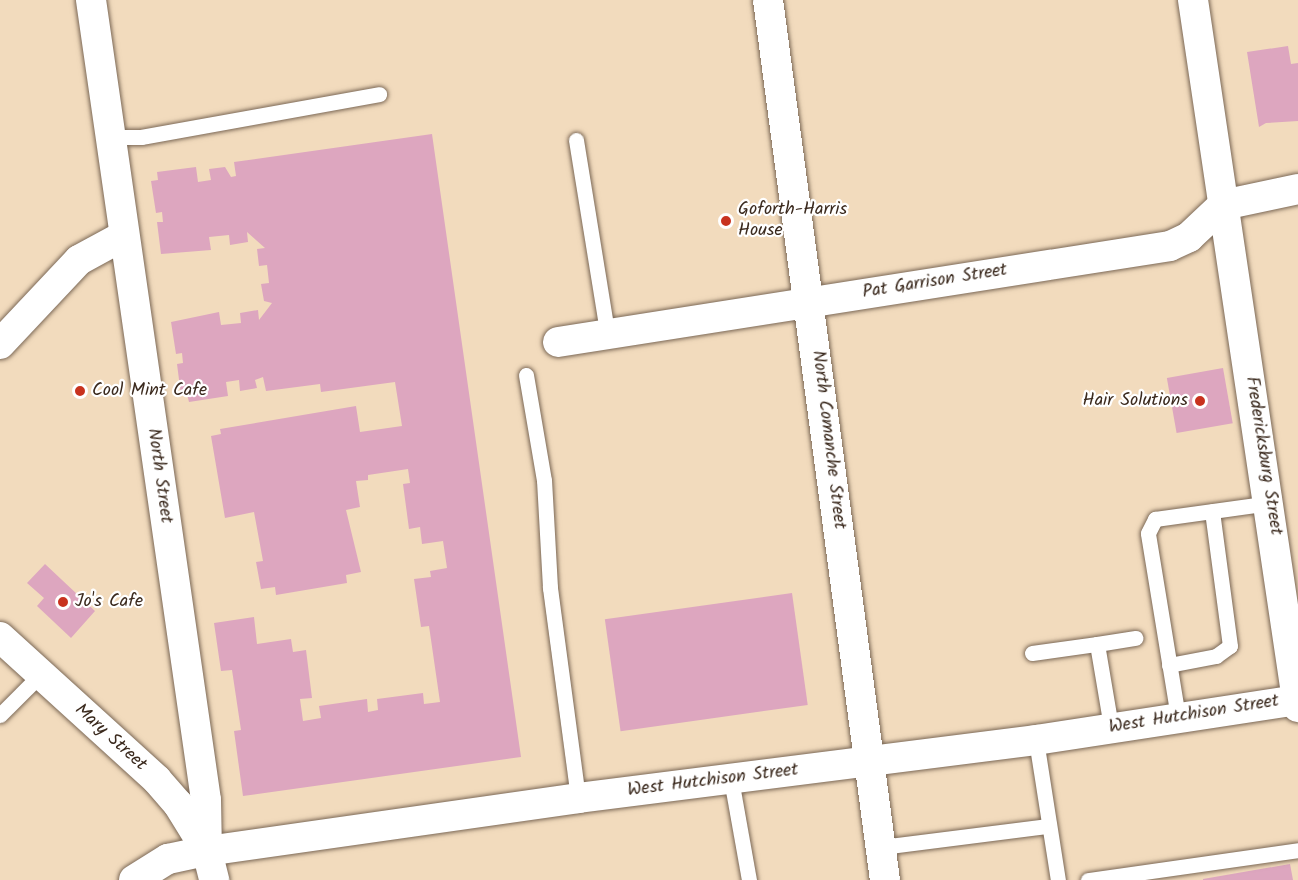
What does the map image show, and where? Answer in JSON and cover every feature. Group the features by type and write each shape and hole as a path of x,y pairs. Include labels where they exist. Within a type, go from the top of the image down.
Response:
{"street":[{"name":"North Street","path":"91,0 123,236 206,800 207,850 214,880"},
{"name":"North Comanche Street","path":"768,0 810,301 885,880"},
{"name":"Fredericksburg Street","path":"1193,0 1271,503 1298,702"},
{"path":"1223,205 1298,189"},
{"name":"Pat Garrison Street","path":"558,342 607,332 1170,246 1190,237 1223,205"},
{"path":"0,344 79,260 123,236"},
{"name":"Mary Street","path":"0,637 157,780 178,804 207,850"},
{"name":"West Hutchison Street","path":"134,880 168,859 207,850 578,798 1036,740 1178,717 1298,702"}],"lane":[{"path":"110,137 141,136 379,94"},
{"path":"576,140 607,332"},
{"path":"526,375 544,480 550,588 578,798"},
{"path":"1178,717 1148,532 1155,519 1271,503"},
{"path":"1169,665 1216,656 1230,646 1212,511"},
{"path":"1032,653 1136,638"},
{"path":"1097,644 1111,728"},
{"path":"0,715 40,675"},
{"path":"1036,740 1047,826 1058,880"},
{"path":"731,779 749,880"},
{"path":"881,848 1047,826"},
{"path":"1088,880 1298,850"}],"building":[{"path":"1288,46 1291,64 1298,63 1298,121 1266,123 1259,127 1247,52"},
{"path":"432,134 521,757 243,796 234,731 241,730 232,670 221,671 214,623 254,617 257,644 291,639 293,652 306,650 312,698 300,699 303,721 321,718 319,706 367,699 368,712 378,710 377,699 423,693 424,704 440,702 429,626 421,627 414,579 431,577 430,571 447,568 443,541 422,544 420,527 409,529 403,484 410,483 408,469 368,475 368,480 356,481 360,507 346,510 361,572 346,575 347,583 276,595 275,587 261,589 256,562 263,561 254,512 225,518 211,436 221,434 220,429 356,406 360,432 402,426 395,382 321,392 320,384 266,391 263,377 255,380 257,388 240,391 239,380 226,382 228,396 189,402 187,394 181,395 177,364 183,363 182,353 176,354 171,322 219,312 221,325 241,323 240,313 258,310 259,320 272,303 264,301 261,284 269,283 267,265 259,266 257,249 265,248 247,232 248,242 230,245 229,235 209,237 211,250 161,254 157,222 163,222 162,212 156,213 151,181 158,180 157,172 196,167 198,182 211,180 209,169 225,167 231,177 236,176 234,162"},
{"name":"Hair Solutions","path":"1223,368 1233,423 1177,433 1167,378"},
{"name":"Jo's Cafe","path":"45,564 95,611 71,638 37,606 44,598 27,583"},
{"path":"792,593 808,705 621,731 605,619"},
{"path":"1290,864 1293,880 1203,880 1203,879"}],"place":[{"name":"Goforth-Harris House","path":"726,221"},
{"name":"Cool Mint Cafe","path":"80,391"},
{"name":"Hair Solutions","path":"1200,401"},
{"name":"Jo's Cafe","path":"63,602"}]}
